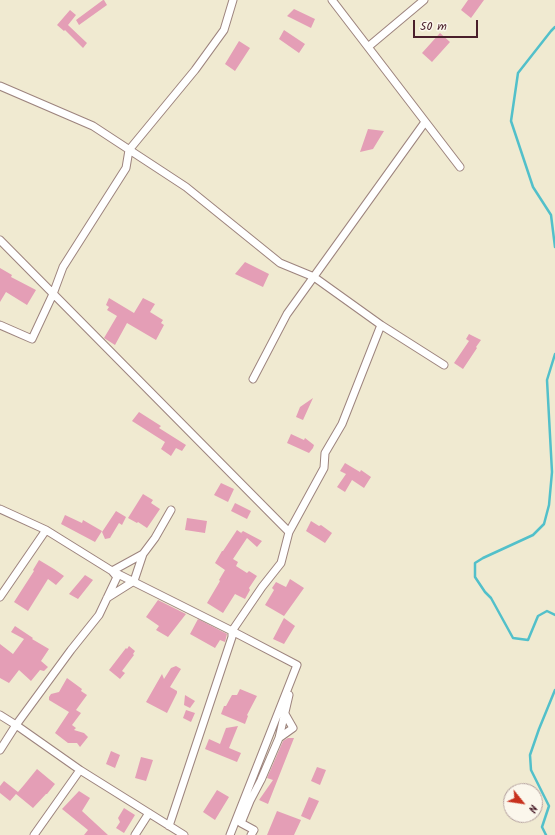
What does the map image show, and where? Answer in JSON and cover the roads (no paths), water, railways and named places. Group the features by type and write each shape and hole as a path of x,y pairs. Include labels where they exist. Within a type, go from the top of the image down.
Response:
{"street":[{"path":"0,325 32,339 53,294 63,267 126,168 130,150 195,70 224,30 233,0"},
{"path":"332,0 460,167"},
{"path":"368,47 424,0"},
{"path":"0,86 93,126 186,187 280,263 314,277 381,325 444,365"},
{"path":"254,379 288,314 425,122"},
{"path":"0,240 289,532"},
{"path":"169,826 232,637 232,631 262,587 281,563 289,532 324,468 325,453 342,424 381,325"},
{"path":"0,509 46,530 112,571 297,665 230,835"},
{"path":"107,598 134,582 143,554 156,538 171,510"},
{"path":"0,597 46,530"},
{"path":"112,571 143,554"},
{"path":"0,750 16,724 99,615 117,577 112,571"},
{"path":"251,835 254,830 241,823 279,738 290,691 289,687"},
{"path":"279,738 293,728 285,714"},
{"path":"0,715 16,724 80,770 184,835"},
{"path":"34,835 80,770"},
{"path":"135,835 149,813"}],"waterway":[{"path":"555,27 518,73 511,121 533,187 551,215 555,247"},
{"path":"555,354 547,380 552,472 549,505 544,524 533,535 475,563 475,577 491,598 513,638 528,640 538,616 547,611 555,615"},
{"path":"546,835 542,827 549,806 531,770 530,755 555,690"}]}
